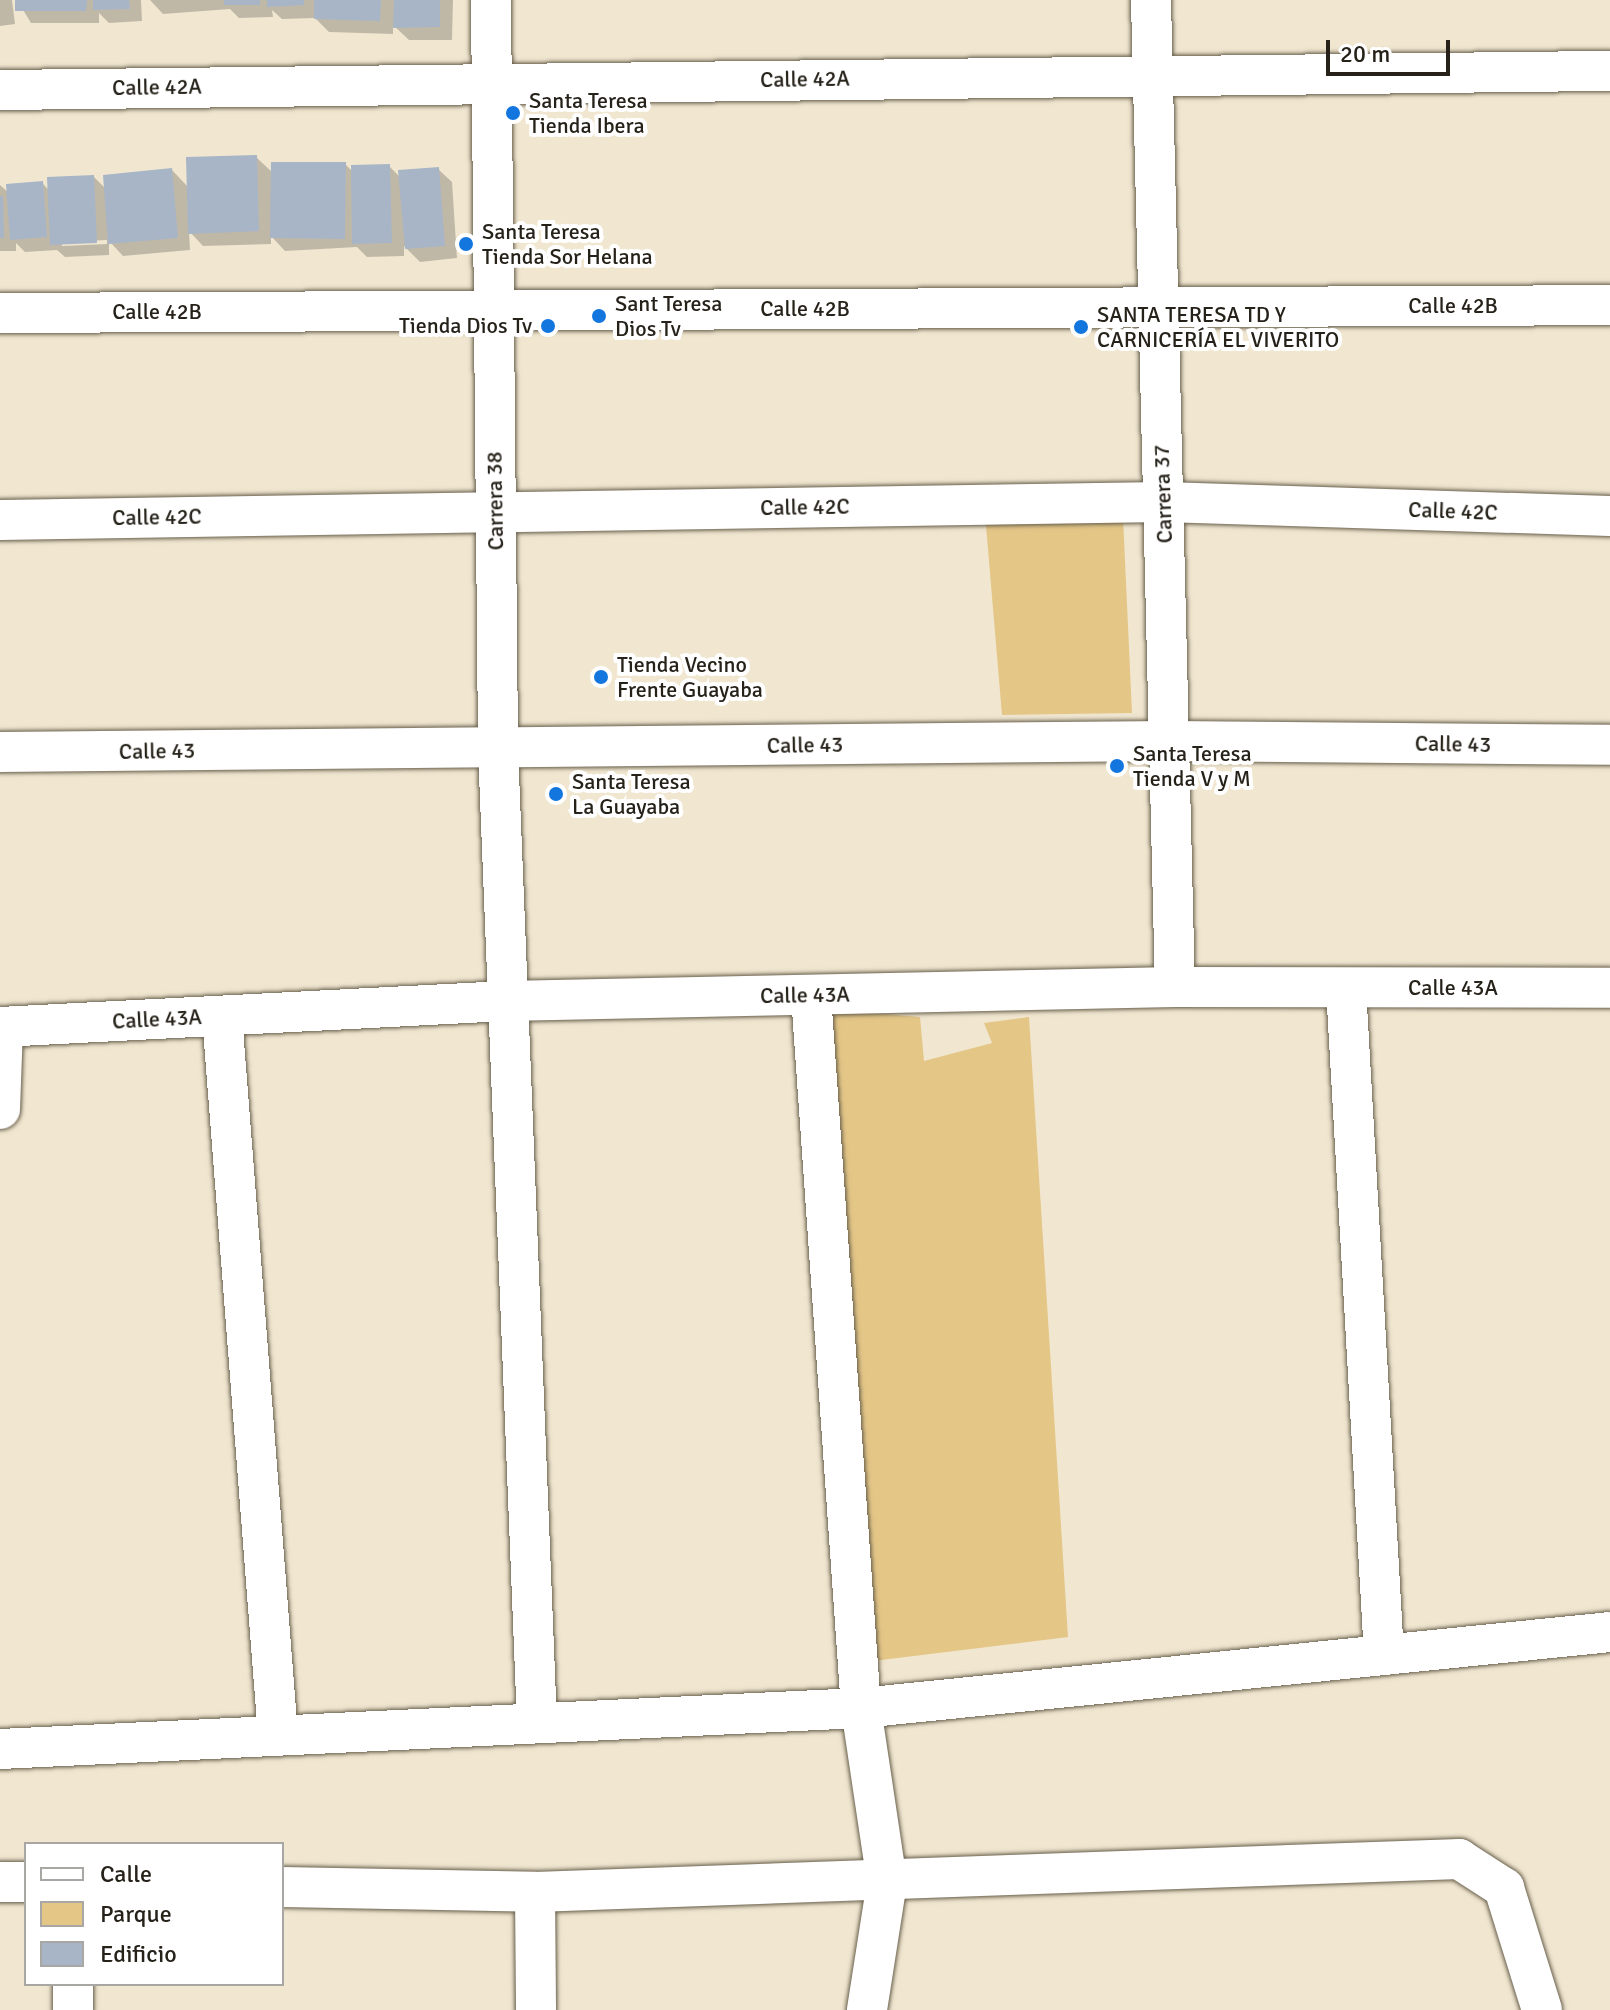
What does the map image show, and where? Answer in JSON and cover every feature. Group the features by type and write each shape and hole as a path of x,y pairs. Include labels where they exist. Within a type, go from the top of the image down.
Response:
{"street":[{"name":"Carrera 38","path":"491,0 489,311 498,748 537,1723"},
{"name":"Carrera 37","path":"1151,0 1154,307 1164,502 1175,987"},
{"name":"Calle 42A","path":"0,90 1610,71"},
{"name":"Calle 42B","path":"0,313 1610,305"},
{"name":"Calle 42C","path":"0,520 1164,502 1610,516"},
{"name":"Calle 43","path":"0,752 1170,741 1610,745"},
{"name":"Calle 43A","path":"1,1027 506,1001 1175,987 1610,988"},
{"path":"1346,988 1384,1655"},
{"path":"811,995 861,1708 887,1882 867,2010"},
{"path":"222,1016 278,1735"},
{"path":"0,1109 1,1027"},
{"path":"0,1749 861,1708 1610,1632"},
{"path":"284,1887 535,1892 887,1882 1459,1859 1504,1888 1542,2010"},
{"path":"0,1882 24,1882"},
{"path":"535,1892 536,2010"},
{"path":"73,1986 73,2010"}],"green space":[{"path":"985,514 1123,517 1132,713 1002,715"},
{"path":"825,1009 920,1017 924,1061 992,1043 984,1023 1029,1017 1068,1637 873,1661"}],"building":[{"path":"15,0 87,0 86,11 15,11"},
{"path":"93,0 129,0 130,9 93,10"},
{"path":"224,0 260,0 260,5 224,5"},
{"path":"267,0 304,0 304,5 267,7"},
{"path":"314,0 381,0 380,21 314,19"},
{"path":"394,0 440,0 440,27 393,28"},
{"path":"257,155 259,231 188,234 186,157"},
{"path":"271,162 346,162 345,239 270,238"},
{"path":"390,164 392,243 352,244 351,165"},
{"path":"439,167 445,246 405,249 398,170"},
{"path":"172,168 178,238 108,244 103,175"},
{"path":"94,175 97,243 50,245 47,177"},
{"path":"43,181 47,237 10,240 6,184"},
{"path":"0,196 3,196 4,238 0,238"}],"place":[{"name":"Santa Teresa Tienda Ibera","path":"513,113"},
{"name":"Santa Teresa Tienda Sor Helana","path":"466,244"},
{"name":"Sant Teresa Dios Tv","path":"599,316"},
{"name":"Tienda Dios Tv","path":"548,326"},
{"name":"SANTA TERESA TD Y CARNICERÍA EL VIVERITO","path":"1081,327"},
{"name":"Tienda Vecino Frente Guayaba","path":"601,677"},
{"name":"Santa Teresa Tienda V y M","path":"1117,766"},
{"name":"Santa Teresa La Guayaba","path":"556,794"}]}
